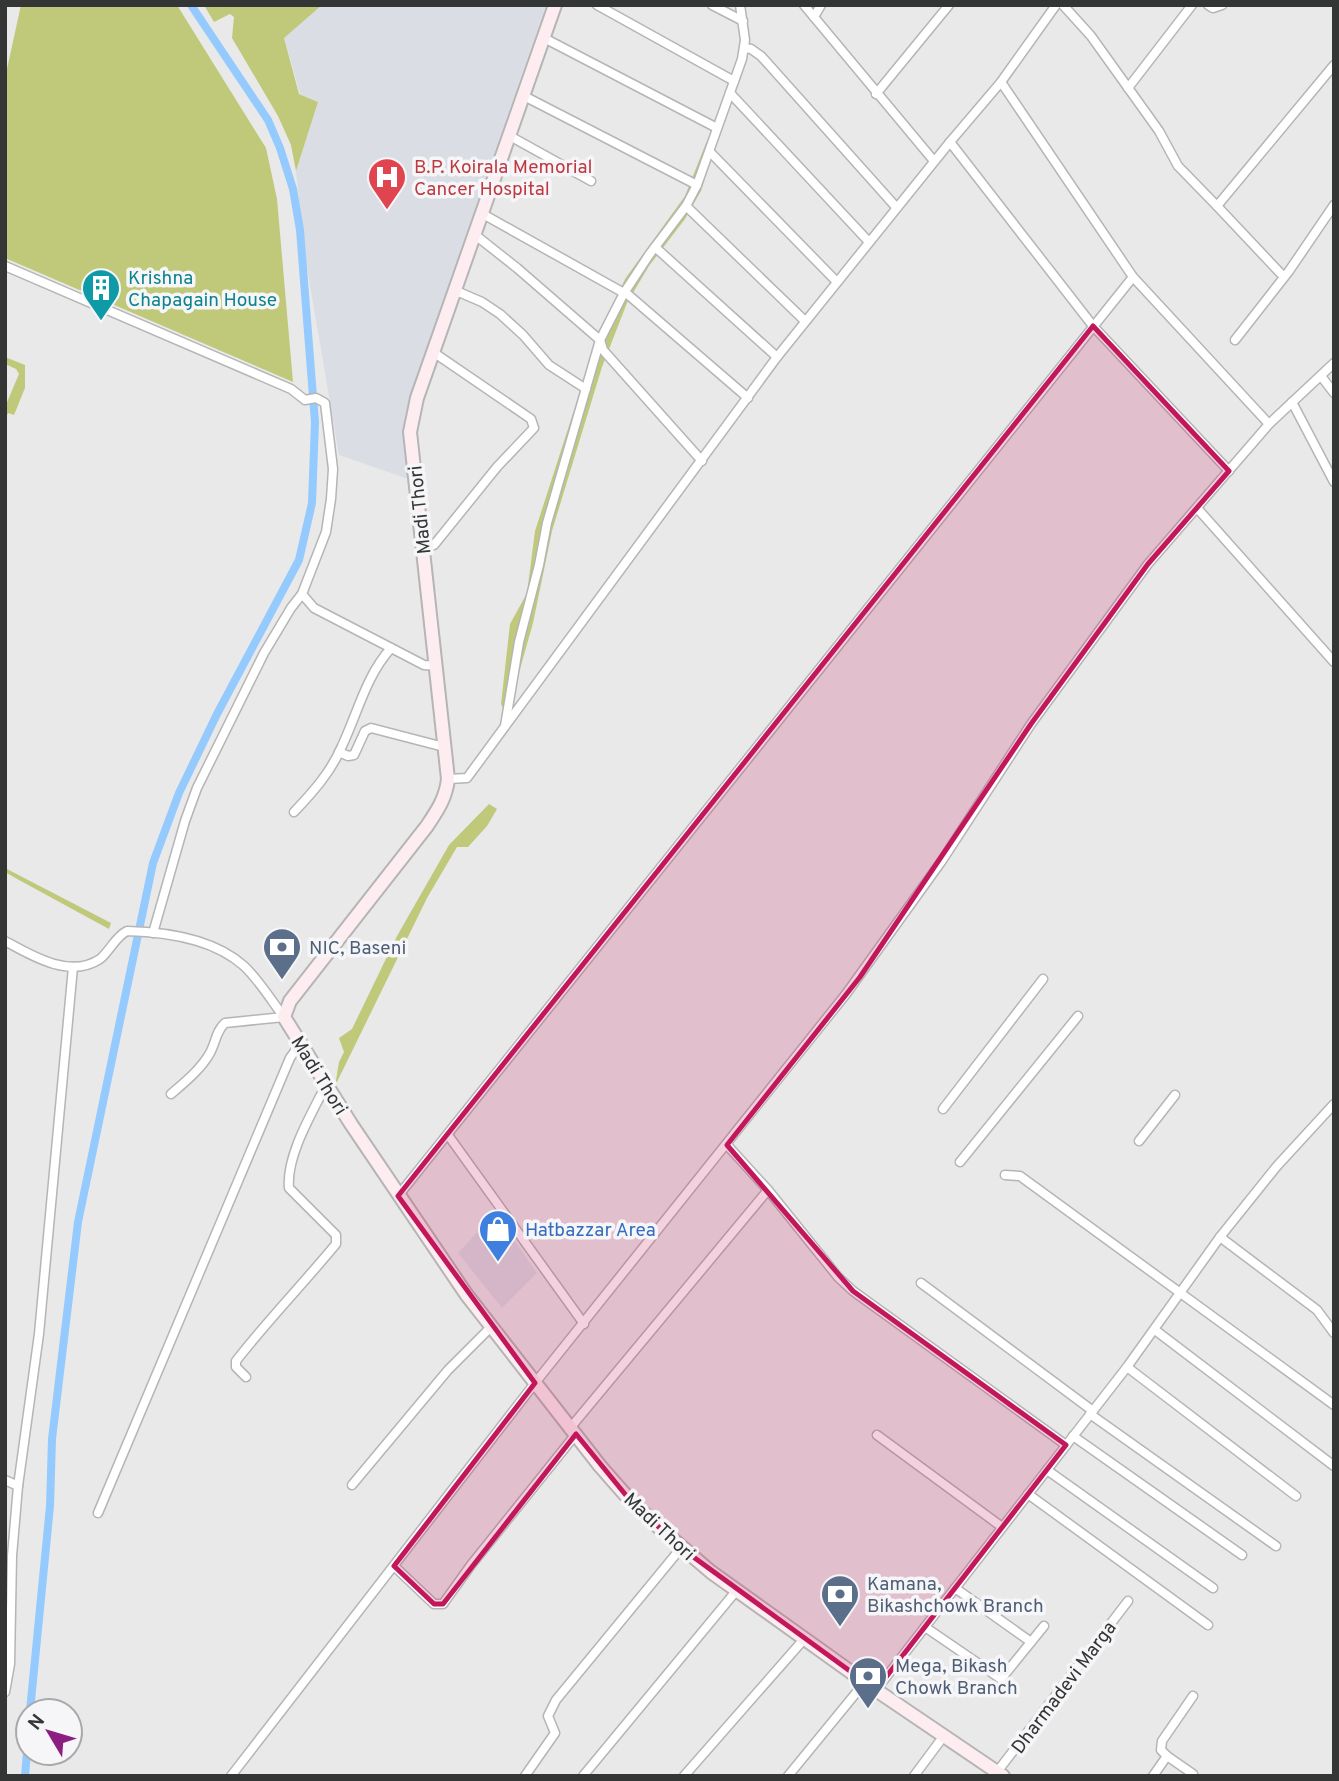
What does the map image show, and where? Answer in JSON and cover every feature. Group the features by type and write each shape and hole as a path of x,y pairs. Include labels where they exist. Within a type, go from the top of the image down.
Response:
{"main road":[{"name":"Madi Thori","path":"555,5 417,398 410,432 448,779 444,798 427,826 290,1001 284,1017 398,1196 466,1294 629,1499 681,1548 737,1590 943,1737 1000,1774"}],"street":[{"path":"597,5 734,81"},
{"path":"712,5 743,21"},
{"path":"504,729 519,642 547,523 600,340 625,293 686,206 697,185 745,48 740,5"},
{"path":"804,5 934,161"},
{"path":"814,17 821,5"},
{"path":"876,94 949,5"},
{"path":"448,779 467,778 777,357 896,207 1001,82 1056,5"},
{"path":"1063,5 1091,36 1159,131 1178,166 1283,276"},
{"path":"1128,88 1192,5"},
{"path":"1208,5 1213,8 1222,5"},
{"path":"544,38 717,128"},
{"path":"745,48 761,56 896,207"},
{"path":"1217,206 1334,65"},
{"path":"1001,82 1133,276 1269,424"},
{"path":"730,93 869,242"},
{"path":"522,95 697,185"},
{"path":"508,135 591,181"},
{"path":"950,142 1093,326 1229,471"},
{"path":"710,152 836,281"},
{"path":"1235,340 1334,205"},
{"path":"686,206 805,321"},
{"path":"481,213 625,293 748,398"},
{"path":"474,234 600,340 603,349 702,461"},
{"path":"655,247 777,357"},
{"path":"5,266 291,389 305,400 316,398 325,403 327,409 327,431 333,469 326,532 303,594 291,608 264,653 197,788 149,933"},
{"path":"398,1196 1133,276"},
{"path":"454,290 482,302 500,314 549,365 586,389"},
{"path":"423,548 434,545 496,467 534,428 531,419 433,352"},
{"path":"231,1776 535,1383 860,977 941,862 1031,724 1148,564 1269,424 1334,363"},
{"path":"1321,376 1334,393"},
{"path":"1292,402 1334,482"},
{"path":"1197,508 1334,662"},
{"path":"303,594 314,608 424,665 437,666"},
{"path":"294,812 323,780 339,752 374,668 391,648"},
{"path":"339,752 352,757 365,731 371,728 444,747"},
{"path":"5,941 51,963 73,967 98,960 123,933 133,931 196,941 209,945 236,961 250,973 284,1017"},
{"path":"5,1692 10,1664 12,1556 18,1486 40,1334 73,967"},
{"path":"943,1109 1043,979"},
{"path":"960,1162 1078,1016"},
{"path":"171,1094 203,1063 218,1031 225,1023 284,1017"},
{"path":"98,1513 290,1058 300,1044"},
{"path":"246,1377 236,1367 236,1361 338,1240 289,1188 288,1181 290,1166 306,1125 326,1085"},
{"path":"1139,1141 1175,1095"},
{"path":"876,1690 1155,1331 1220,1237 1263,1183 1334,1104"},
{"path":"448,1135 584,1324"},
{"path":"727,1145 768,1190 838,1277 853,1291 1066,1445"},
{"path":"1005,1175 1020,1175 1334,1405"},
{"path":"394,1566 434,1604 443,1604 573,1431 768,1190"},
{"path":"1220,1237 1317,1310 1334,1333"},
{"path":"921,1283 1091,1412 1276,1546"},
{"path":"352,1485 448,1370 491,1326"},
{"path":"1155,1331 1334,1466"},
{"path":"1127,1367 1296,1496"},
{"path":"877,1436 1002,1527"},
{"path":"1073,1436 1242,1555"},
{"path":"1047,1470 1213,1588"},
{"path":"5,1480 18,1486"},
{"path":"1028,1494 1208,1625"},
{"path":"525,1776 555,1733 548,1716 556,1700 681,1548"},
{"path":"955,1588 1031,1642"},
{"path":"583,1776 737,1590"},
{"name":"Dharmadevi Marga","path":"1000,1774 1128,1601"},
{"path":"925,1628 1001,1679 1044,1626"},
{"path":"684,1776 805,1638"},
{"path":"788,1776 865,1682"},
{"path":"1193,1696 1162,1741 1161,1750 1193,1774"},
{"path":"914,1776 943,1737"},
{"path":"1153,1776 1167,1756"}],"highlighted area":[{"path":"1093,326 1229,471 1148,564 1031,724 860,977 727,1145 853,1291 1066,1445 876,1690 681,1548 629,1499 576,1434 443,1604 434,1604 394,1566 535,1383 398,1196"}],"shaded area":[{"name":"B.P. Koirala Memorial Cancer Hospital","path":"322,5 546,5 405,416 404,435 411,480 339,455 304,250 296,171 318,102 300,94 284,37"},
{"name":"Hatbazzar Area","path":"495,1213 537,1273 502,1308 458,1253"}],"green space":[{"path":"21,5 177,5 266,148 277,199 293,382 5,258 5,78"},
{"path":"204,5 322,5 284,38 299,94 318,102 296,171 291,145 278,116 232,38 234,17 230,14 214,22"},
{"path":"719,134 701,191 627,303 602,367 552,531 533,623 507,715 501,704 510,624 527,593 535,531 596,342 625,279 685,196 706,143"},
{"path":"5,357 25,365 25,388 14,415 8,413 5,420 5,407 19,374 16,369 5,364"},
{"path":"489,804 497,809 487,826 468,847 457,847 427,898 335,1086 339,1062 344,1052 339,1038 352,1029 397,936 449,845"},
{"path":"5,868 111,923 109,929 5,872"}],"waterway":[{"path":"31,1697 50,1506 52,1439 78,1222 153,863 179,793 217,714 299,560 312,503 315,422 300,230 293,189 268,120 191,5"},
{"path":"25,1776 26,1767"}],"place":[{"name":"B.P. Koirala Memorial Cancer Hospital","path":"387,211"},
{"name":"Krishna Chapagain House","path":"101,322"},
{"name":"NIC, Baseni","path":"282,981"},
{"name":"Hatbazzar Area","path":"498,1263"},
{"name":"Kamana, Bikashchowk Branch","path":"840,1628"},
{"name":"Mega, Bikash Chowk Branch","path":"868,1710"}]}
